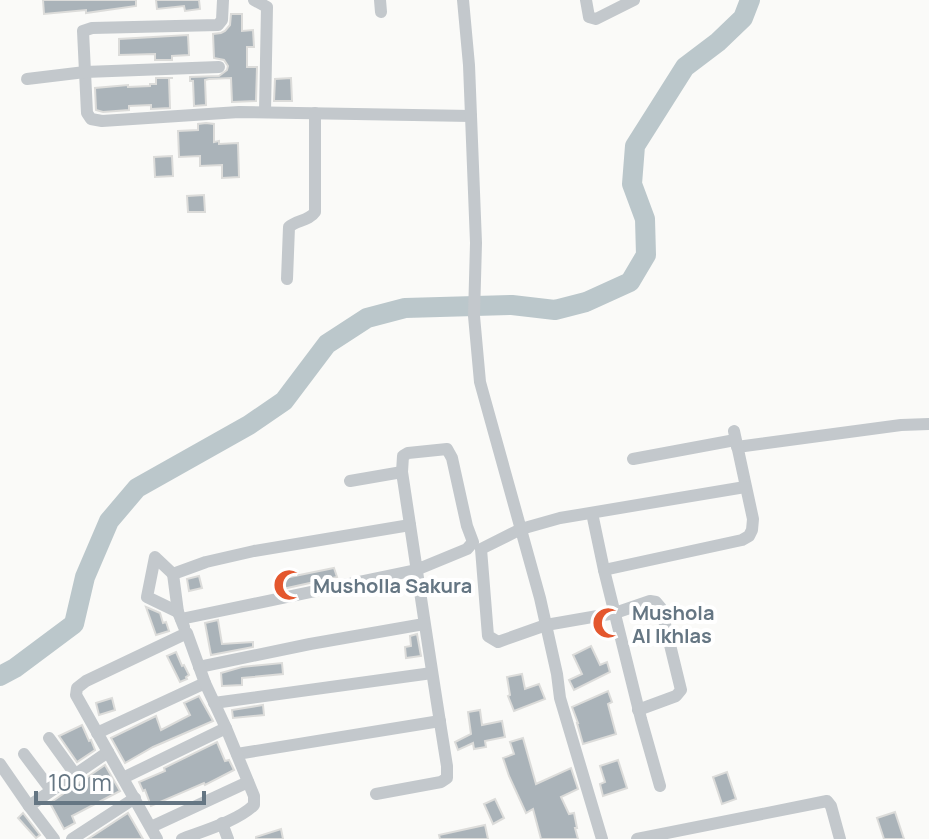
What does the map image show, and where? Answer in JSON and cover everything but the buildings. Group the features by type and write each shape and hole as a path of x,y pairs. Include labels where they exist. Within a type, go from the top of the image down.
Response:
{"street":[{"path":"223,0 222,20 218,25 83,31 87,113 91,119 102,121 239,112 471,116"},
{"path":"254,0 267,7 265,112"},
{"path":"463,0 476,243 474,316 480,382 528,552 560,698 602,839"},
{"path":"586,0 589,17 596,19 634,0"},
{"path":"27,79 85,72 219,67"},
{"path":"287,279 289,227 315,212 315,113"},
{"path":"633,459 735,439 929,424"},
{"path":"604,570 749,536 753,519 735,439"},
{"path":"182,839 249,810 254,805 254,796 180,616 173,574 155,557 147,597 180,616 416,570 467,549 473,542 447,449 408,453 403,456 402,472 410,525 416,570 424,624 447,766 447,778 441,782 376,794"},
{"path":"350,481 402,472"},
{"path":"638,710 676,696 681,690 658,604 650,601 615,613 546,625 498,642 488,636 481,549 521,529 560,518 745,487"},
{"path":"592,513 638,710 660,786"},
{"path":"173,574 206,562 254,551 410,525"},
{"path":"199,667 424,624"},
{"path":"187,633 86,681 77,688 76,695 154,833 248,782"},
{"path":"214,703 432,673"},
{"path":"97,733 205,683"},
{"path":"237,754 440,721"},
{"path":"123,778 226,728"},
{"path":"49,738 75,774"},
{"path":"29,806 108,752"},
{"path":"24,754 51,790"},
{"path":"0,764 54,839"},
{"path":"72,839 135,798"},
{"path":"637,839 827,801 840,839"},
{"path":"222,823 228,839"}],"waterway":[{"path":"0,676 74,624 85,577 109,521 137,488 249,425 284,401 327,344 367,318 405,308 512,305 555,310 586,302 630,282 646,255 645,219 632,184 635,146 685,67 743,18 750,0"}],"place":[{"name":"Musholla Sakura","path":"289,585"},
{"name":"Mushola Al Ikhlas","path":"608,623"}]}
